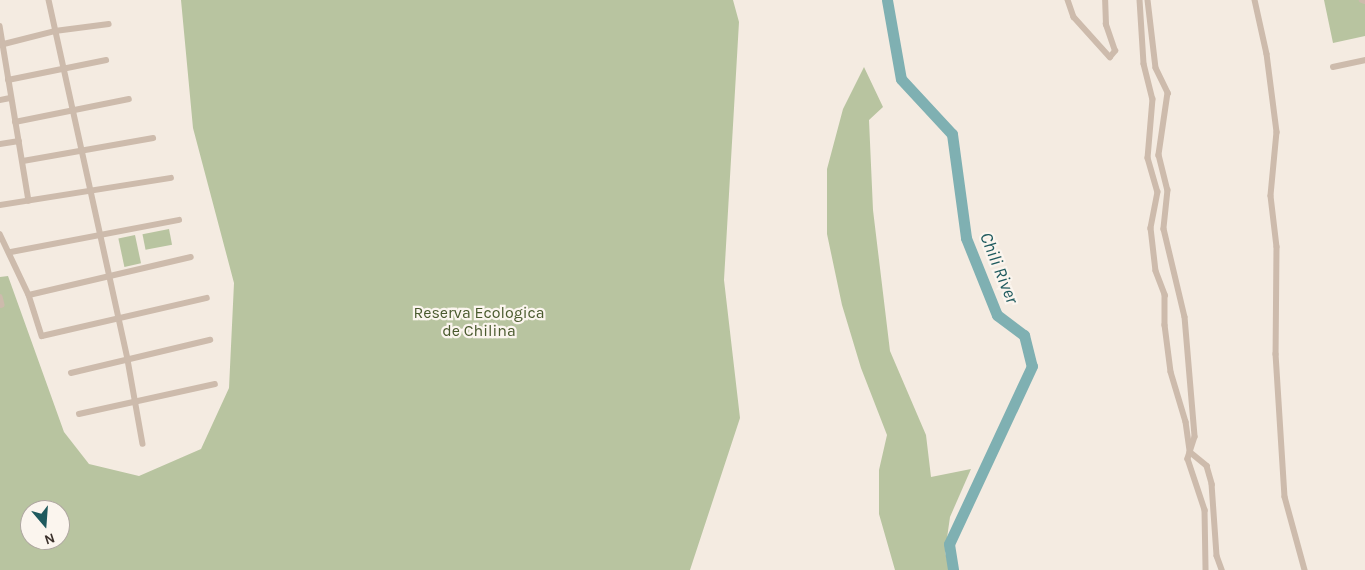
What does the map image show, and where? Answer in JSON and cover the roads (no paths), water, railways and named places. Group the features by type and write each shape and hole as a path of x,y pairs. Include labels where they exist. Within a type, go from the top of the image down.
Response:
{"street":[{"path":"49,0 62,67 92,191 128,360 143,444"},
{"path":"1068,0 1074,17 1110,57 1115,51 1106,25 1106,0"},
{"path":"1140,0 1144,64 1153,99 1148,158 1158,192 1152,238 1156,271 1165,295 1165,325 1171,372 1186,422 1190,452 1207,466 1212,484 1217,556 1222,570"},
{"path":"1148,0 1156,68 1168,93 1159,155 1168,190 1165,235 1185,317 1195,437 1188,459 1206,510 1206,570"},
{"path":"1255,0 1267,54 1277,132 1271,196 1277,247 1276,354 1285,497 1305,570"},
{"path":"2,44 55,31 109,24"},
{"path":"0,26 10,98 29,201"},
{"path":"8,80 62,67 106,60"},
{"path":"1333,67 1365,60"},
{"path":"0,100 10,98"},
{"path":"15,122 128,99"},
{"path":"23,161 153,138"},
{"path":"0,144 19,141"},
{"path":"0,205 171,178"},
{"path":"11,252 101,233 179,220"},
{"path":"0,234 11,252 29,295 42,336 207,298"},
{"path":"29,295 191,257"},
{"path":"0,297 2,305"},
{"path":"71,373 210,340"},
{"path":"79,414 215,384"}],"waterway":[{"name":"Chili River","path":"887,0 901,79 952,134 966,238 997,315 1024,335 1032,366 949,544 953,570"}],"park label":[{"name":"Reserva Ecologica de Chilina","path":"479,322"}]}
